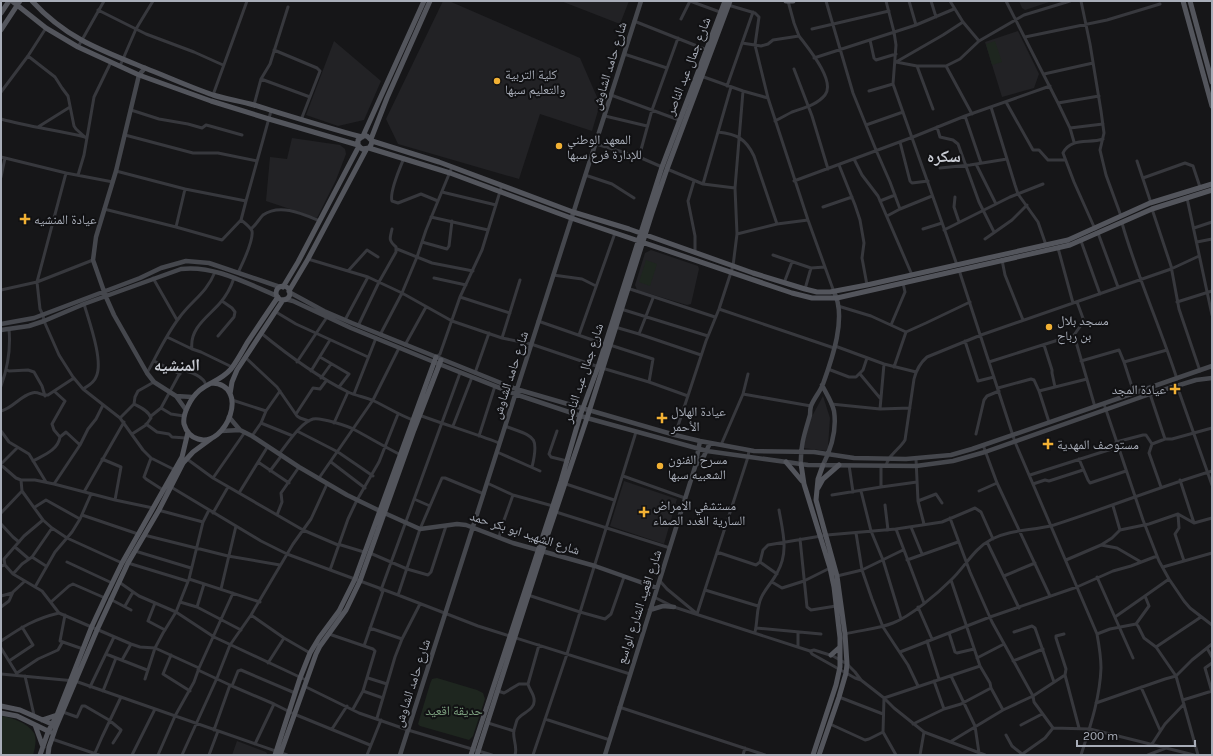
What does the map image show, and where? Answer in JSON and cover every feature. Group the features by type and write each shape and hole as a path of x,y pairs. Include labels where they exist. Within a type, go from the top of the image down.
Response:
{"main road":[{"path":"1,13 9,1"},
{"path":"12,1 18,3 46,28 78,47 139,75 269,119 358,145 362,149 368,149 404,158 450,173 571,218 812,298 837,298 903,283 958,267 1068,240 1122,223 1151,206 1187,199 1212,190"},
{"path":"32,1 45,16 66,32 82,41 175,81 213,95 254,105 300,120 367,136 371,140 452,167 573,212 643,234 784,283 817,292 834,292 912,275 1002,260 1058,248 1081,241 1121,216 1212,184"},
{"path":"212,438 203,440 197,439 188,432 185,427 184,416 192,397 201,388 228,372 232,367 277,297 277,291 282,287 298,262 358,145 358,140 362,136 424,1"},
{"path":"230,394 233,380 261,333 284,300 288,298 289,292 371,145 371,140 387,98 430,1"},
{"name":"شارع حامد الشاوش","path":"400,755 641,1"},
{"path":"788,1 793,1"},
{"path":"1183,1 1212,106"},
{"path":"1190,1 1212,82"},
{"name":"شارع جمال عبد الناصر","path":"607,344 621,309 679,120 699,75 706,50 720,12 728,2"},
{"name":"شارع جمال عبد الناصر","path":"664,168 728,2"},
{"path":"1,30 18,3"},
{"path":"145,68 139,75 116,171 96,237 94,260 106,297 114,315 147,373 154,382 176,396 186,410"},
{"name":"شارع جمال عبد الناصر","path":"471,755 477,751 488,723 512,638 528,595 540,550 556,512 588,418 607,344 641,241"},
{"path":"1,324 34,318 104,290 140,278 161,268 186,261 209,263 286,287 289,292 324,311 358,326 399,348 438,360 460,373 473,375 495,386 582,408 700,441 749,450 801,453 814,452 854,458 916,459 951,455 1212,366"},
{"path":"1,330 29,326 44,321 84,304 172,271 198,268 234,278 284,300 293,301 327,317 405,345 473,375 580,416 707,451 801,464 823,465 916,466 953,461 1015,442 1150,394 1196,380 1212,378"},
{"path":"813,755 836,685 839,669 840,648 836,606 830,568 804,484 801,453 811,406 822,385 834,347 839,318 837,298 834,292"},
{"path":"383,512 400,455 415,421 420,415 438,360"},
{"path":"278,753 316,654 346,610 438,360"},
{"name":"شارع جمال عبد الناصر","path":"477,751 540,550 582,408 600,368"},
{"path":"48,755 57,715 73,681 112,583 122,563 159,510 187,459 197,448 221,431 229,417 232,400 230,394 218,383 209,384"},
{"path":"819,755 839,697 847,664 845,634 837,576 827,535 817,506 816,492 835,428 834,411 822,385"},
{"path":"176,396 192,397"},
{"path":"229,417 240,430"},
{"path":"221,431 240,430 245,432 328,484 357,500 420,529"},
{"path":"107,598 118,582 135,551 153,508 175,470 184,451 188,432"},
{"path":"695,467 700,441"},
{"path":"695,467 707,451 710,443"},
{"path":"786,462 804,484"},
{"path":"816,492 823,479 839,465"},
{"name":"شارع اقعيد الشارع الواسع","path":"605,755 695,467"},
{"name":"شارع الشهيد ابو بكر حمد","path":"420,529 461,524 473,527 513,543 595,566 657,588"},
{"path":"278,753 288,711 310,653 358,580"},
{"path":"650,610 663,606 674,607"},
{"path":"40,755 48,732 63,712 83,649 94,628"},
{"path":"830,655 840,648"},
{"path":"1,706 17,709 54,726"},
{"path":"1,713 18,716 48,732 53,737"},
{"path":"42,720 57,715"},
{"path":"34,724 39,733 43,747"}],"street":[{"path":"78,47 104,1"},
{"path":"120,66 136,29 154,1"},
{"path":"211,100 247,1"},
{"path":"682,20 690,1 720,12"},
{"path":"775,121 808,106 825,96 828,87 828,83 822,70 799,36 788,1"},
{"path":"826,1 853,93 900,209"},
{"path":"886,1 894,32 896,54 893,84 913,137 932,196 970,302 1012,435 1097,634 1101,668 1096,703 1082,755"},
{"path":"909,1 916,26"},
{"path":"931,1 936,17"},
{"path":"950,1 963,22 979,41"},
{"path":"1006,1 1058,102 1070,128 1074,142"},
{"path":"896,62 917,66 946,66 960,59 979,41 1024,15 1070,1"},
{"path":"1081,1 1099,96 1103,139 1100,146 1103,164 1121,216"},
{"path":"728,2 753,12 759,17 755,45 768,98 794,181 834,292"},
{"path":"1025,37 1086,25 1160,4"},
{"path":"254,105 288,7"},
{"path":"814,58 916,26 954,9"},
{"path":"98,10 146,34 224,65"},
{"path":"727,86 753,12"},
{"path":"812,30 889,12"},
{"path":"634,21 706,50"},
{"path":"896,62 963,22"},
{"path":"1,92 28,56 46,28"},
{"path":"742,43 767,45 773,40 799,36"},
{"path":"639,157 652,110 678,38"},
{"path":"870,40 874,58 876,60 896,54"},
{"path":"274,50 319,69 319,74 300,120"},
{"path":"624,54 667,68"},
{"path":"28,56 55,77 68,96 74,126 86,138"},
{"path":"78,175 84,155 94,97 111,62"},
{"path":"1044,74 1093,63"},
{"path":"917,66 933,109"},
{"path":"946,66 972,114"},
{"path":"794,69 808,106 828,169"},
{"path":"699,75 727,86 768,98"},
{"path":"262,80 310,97"},
{"path":"869,91 893,84"},
{"path":"794,181 900,142 964,116 1050,86"},
{"path":"703,184 731,87"},
{"path":"675,435 701,355 732,272 737,234 735,188 743,91"},
{"path":"611,96 679,120"},
{"path":"1058,102 1099,96"},
{"path":"1006,102 1033,150 1039,150 1048,160 1065,160"},
{"path":"38,128 70,107"},
{"path":"991,107 1018,194 1038,222 1046,245"},
{"path":"131,110 159,119 194,125 202,128 206,125 242,135"},
{"path":"104,209 222,240 241,220 271,111"},
{"path":"866,125 903,112"},
{"path":"604,116 647,126"},
{"path":"964,116 981,163"},
{"path":"1,119 38,128 56,130 86,138"},
{"path":"1070,128 1102,124"},
{"path":"937,127 940,137 956,142 983,211 994,232"},
{"path":"718,132 739,136 750,148 777,224"},
{"path":"125,135 193,153 218,153 257,161"},
{"path":"1103,139 1074,142 1066,149 1064,153 1065,160 1096,231 1118,287"},
{"path":"900,142 910,181 912,183 928,181"},
{"path":"596,144 639,157 703,184 735,188"},
{"path":"1,157 66,173 113,182"},
{"path":"1,177 5,158"},
{"path":"404,158 390,198 392,202 398,203 421,194 438,201"},
{"path":"854,159 862,175 880,201 912,275"},
{"path":"940,168 965,166 1007,159"},
{"path":"1137,161 1169,260 1177,302 1200,371"},
{"path":"1143,178 1185,163 1193,166 1200,188"},
{"path":"976,164 996,204"},
{"path":"839,165 860,220 864,248 862,258 867,285"},
{"path":"354,394 368,357 402,293 452,167"},
{"path":"116,171 185,189 246,201"},
{"path":"66,173 37,282 40,309 43,314 44,321 59,355 83,389 124,422 143,450 151,458 175,470"},
{"path":"585,176 612,184 634,198"},
{"path":"694,180 688,201 695,236 695,253"},
{"path":"944,230 996,204 1043,184"},
{"path":"438,360 460,297 482,250 502,185"},
{"path":"176,227 185,189"},
{"path":"442,192 496,205"},
{"path":"1186,192 1212,315"},
{"path":"880,201 895,194"},
{"path":"887,216 932,196"},
{"path":"823,207 852,197"},
{"path":"955,197 954,206 959,222"},
{"path":"985,239 1012,220 1027,205"},
{"path":"251,229 257,224 262,216 275,210 290,211 320,221"},
{"path":"432,217 488,230"},
{"path":"238,273 250,244 252,235 251,229 241,220"},
{"path":"737,234 777,224 808,220"},
{"path":"422,242 447,249 449,246 452,221"},
{"path":"1194,228 1212,222"},
{"path":"922,229 942,223"},
{"path":"1122,223 1140,280 1177,379"},
{"path":"392,228 390,240 397,249 441,265 473,271"},
{"path":"579,335 615,233"},
{"path":"1197,242 1212,240"},
{"path":"1081,241 1100,294"},
{"path":"1058,248 1073,303"},
{"path":"358,326 397,249"},
{"path":"348,271 367,250 378,257"},
{"path":"773,255 811,268 825,267"},
{"path":"881,487 883,466 888,458 905,440 916,372 921,363 927,358 981,335 1171,269 1199,256"},
{"path":"308,259 368,277 402,293 452,321 502,338 531,344 688,396"},
{"path":"1,290 37,282 94,260"},
{"path":"1002,260 1005,275 1023,320"},
{"path":"784,283 792,262"},
{"path":"805,289 811,268"},
{"path":"147,373 177,320 200,295 215,272"},
{"path":"553,275 582,279 596,286"},
{"path":"345,320 368,277"},
{"path":"153,278 177,320"},
{"path":"192,349 192,338 194,332 205,318 222,301 230,289 234,278"},
{"path":"434,278 466,285"},
{"path":"502,338 520,280"},
{"path":"891,325 905,292 903,283"},
{"path":"627,288 653,298 715,317"},
{"path":"1177,302 1212,291"},
{"path":"460,297 510,313"},
{"path":"640,334 653,298"},
{"path":"218,336 234,317 235,312 222,301"},
{"path":"838,306 871,316 906,332 926,324 970,302"},
{"path":"989,362 1074,335 1084,322 1077,302"},
{"path":"83,389 94,382 99,370 99,363 84,304"},
{"path":"405,345 426,307"},
{"path":"719,308 884,364 916,372"},
{"path":"621,309 708,336"},
{"path":"276,312 316,334 368,357"},
{"path":"297,362 327,317"},
{"path":"538,321 653,359 649,382"},
{"path":"615,327 701,355"},
{"path":"1,386 7,370 10,347 9,329"},
{"path":"894,367 906,332"},
{"path":"261,333 297,362 326,381 348,392 373,400 398,414 415,421"},
{"path":"453,426 489,333"},
{"path":"1074,335 1095,407"},
{"path":"167,337 232,367"},
{"path":"311,371 330,340"},
{"path":"965,342 978,381 994,377"},
{"path":"1044,345 1052,370 1055,387"},
{"path":"319,478 373,400 399,348"},
{"path":"1081,361 1117,350 1121,352 1134,393"},
{"path":"1124,362 1167,350"},
{"path":"320,357 349,374 339,387"},
{"path":"246,358 272,383 296,414 300,418 309,421"},
{"path":"828,369 849,377 856,377 863,370 867,358"},
{"path":"154,361 180,374"},
{"path":"321,378 331,364"},
{"path":"880,409 884,364"},
{"path":"7,370 24,370 34,372 45,396"},
{"path":"132,434 146,424 151,418 150,416 161,408 181,371 185,371 203,378 209,384"},
{"path":"364,646 405,522 460,373"},
{"path":"721,445 744,394 748,374"},
{"path":"860,374 880,398"},
{"path":"45,396 74,378"},
{"path":"1039,391 1087,378"},
{"path":"976,434 986,396 998,390 1031,379 1034,380 1039,391 1049,422"},
{"path":"296,414 313,388 320,389 326,381"},
{"path":"120,418 134,404 138,391 154,382"},
{"path":"479,436 495,386"},
{"path":"1178,386 1193,433 1212,484"},
{"path":"54,391 65,401 52,424 54,430 60,437"},
{"path":"1,411 32,393 36,392 45,396"},
{"path":"252,436 261,423 266,411 280,392"},
{"path":"334,423 348,392"},
{"path":"744,394 811,406"},
{"path":"1150,394 1165,439"},
{"path":"232,400 266,411"},
{"path":"134,404 147,411 150,416"},
{"path":"831,404 880,409 910,408"},
{"path":"1104,404 1144,524 1157,556 1169,579 1184,601 1212,625"},
{"path":"54,484 80,445 103,405"},
{"path":"161,408 171,414 184,416"},
{"path":"330,570 348,519 357,500 372,476 398,414"},
{"path":"420,415 499,443"},
{"path":"270,471 297,430 309,421 316,418 354,429 385,448 400,455"},
{"path":"84,492 124,422"},
{"path":"261,423 293,436"},
{"path":"146,424 157,432 169,434 172,437 186,438"},
{"path":"505,426 527,434 534,439 536,443 536,450 532,467"},
{"path":"1161,487 1149,452 1152,444 1165,439 1172,439 1212,428"},
{"path":"297,430 338,452 372,476"},
{"path":"1,431 9,442 26,452 46,482"},
{"path":"556,431 549,454 551,457 567,461"},
{"path":"33,461 55,448 60,437 66,432 80,445"},
{"path":"214,478 245,432"},
{"path":"533,755 567,654 636,432"},
{"path":"1116,442 1143,434 1146,435 1152,444"},
{"path":"983,445 997,482 1050,596"},
{"path":"239,493 268,446"},
{"path":"1030,475 1118,447"},
{"path":"17,448 1,465 16,478 21,480 46,482 153,508 203,522"},
{"path":"698,614 749,450"},
{"path":"497,452 540,471"},
{"path":"151,458 144,477 163,490"},
{"path":"102,459 121,467 115,500"},
{"path":"187,459 228,487 303,530 338,545 367,552 407,569 426,575 430,574 446,526"},
{"path":"916,459 918,501 924,524"},
{"path":"1079,459 1090,483 1126,471"},
{"path":"258,462 289,483"},
{"path":"331,462 365,488"},
{"path":"848,465 853,492"},
{"path":"277,515 282,502 281,494 299,467"},
{"path":"1034,484 1045,480 1049,481 1083,470"},
{"path":"845,634 883,626 901,619 924,603 951,580 980,547 993,538 1020,531 1051,526 1113,506 1180,480 1212,471"},
{"path":"623,476 685,498"},
{"path":"398,595 420,529 442,478 484,494"},
{"path":"21,480 22,491 43,520 52,528 67,538 122,563"},
{"path":"1180,480 1194,523"},
{"path":"832,495 917,482"},
{"path":"979,491 997,482"},
{"path":"182,755 217,678 230,645 260,602 280,565 314,512 328,484"},
{"path":"487,484 513,496 553,506"},
{"path":"566,484 614,500"},
{"path":"171,487 268,545 287,554 512,638 630,674"},
{"path":"213,513 228,487"},
{"path":"1,513 22,491"},
{"path":"861,491 871,531 883,560 901,619"},
{"path":"35,587 46,566 81,517 91,494"},
{"path":"918,501 936,494 942,503"},
{"path":"499,537 513,496"},
{"path":"414,499 430,506"},
{"path":"35,507 46,500 81,517 141,535 228,556 280,565"},
{"path":"885,505 888,530"},
{"path":"1113,506 1120,530"},
{"path":"717,552 754,565 760,562 763,550 768,545 827,535 888,530 942,522 972,509 977,509 980,512 993,538"},
{"path":"145,679 155,648 176,612 180,602 197,549 203,522 209,510"},
{"path":"755,632 758,606 762,596 784,561 785,542 779,510"},
{"path":"556,512 670,548"},
{"path":"1178,514 1179,528 1175,534 1184,561"},
{"path":"1066,560 1102,545 1120,530 1178,514 1194,523 1212,518"},
{"path":"950,518 958,542 990,617 1033,696 1034,702 1053,728"},
{"path":"43,520 19,542 4,559 5,565 13,574 42,591 59,613 131,644 140,647 155,648 231,686 370,745"},
{"path":"1,524 19,542"},
{"path":"221,589 236,526"},
{"path":"911,527 922,554"},
{"path":"13,574 32,557 52,528"},
{"path":"896,529 924,603"},
{"path":"856,533 862,570 872,599 883,626 900,652 918,686"},
{"path":"800,540 804,580 809,609 836,606"},
{"path":"907,560 958,542"},
{"path":"987,542 1019,608"},
{"path":"1102,545 1116,548 1142,562"},
{"path":"15,546 28,559"},
{"path":"837,576 862,570 903,550"},
{"path":"135,551 191,568"},
{"path":"1163,567 1212,553"},
{"path":"900,652 990,617 1077,587 1096,577 1157,556"},
{"path":"32,557 46,566"},
{"path":"67,562 112,583"},
{"path":"760,562 777,574"},
{"path":"128,563 221,589 260,602"},
{"path":"1004,576 1035,563"},
{"path":"1,566 5,565"},
{"path":"772,582 782,588 830,568"},
{"path":"528,595 605,619 611,614 624,577"},
{"path":"1096,577 1133,658"},
{"path":"1115,617 1169,579"},
{"path":"951,580 980,666 1003,710"},
{"path":"1,607 9,601 12,593 24,581"},
{"path":"660,581 666,589 698,614"},
{"path":"118,582 133,592 176,612 214,637 306,680"},
{"path":"51,602 73,584 131,610"},
{"path":"197,607 204,584"},
{"path":"705,590 758,606"},
{"path":"125,606 133,592"},
{"path":"1,596 12,593"},
{"path":"158,755 175,716 190,691 198,669 234,593"},
{"path":"1097,634 1119,626 1136,624 1149,606 1145,596"},
{"path":"654,597 674,607 798,646 810,651 812,654 854,678 861,680"},
{"path":"180,602 197,607 241,630"},
{"path":"155,603 148,621 165,630"},
{"path":"377,718 394,657 420,604"},
{"path":"918,607 932,639"},
{"path":"1,641 28,623 59,613"},
{"path":"251,615 284,638 310,653"},
{"path":"17,674 38,659 58,650 62,643 60,640 65,616"},
{"path":"1156,647 1201,617"},
{"path":"1136,624 1144,638 1156,647 1176,676 1198,755"},
{"path":"1014,632 1032,626 1035,628 1054,682"},
{"path":"9,661 33,644 22,628"},
{"path":"370,628 402,640"},
{"path":"756,628 821,634"},
{"path":"798,632 798,646"},
{"path":"949,633 956,653 974,649"},
{"path":"329,634 373,649 375,653 363,691 353,710"},
{"path":"1064,634 1056,636 1056,638 1066,669 1065,675 1079,728"},
{"path":"90,687 114,637"},
{"path":"268,663 284,638"},
{"path":"927,641 939,680"},
{"path":"62,643 83,649"},
{"path":"122,660 131,644"},
{"path":"977,658 1004,644"},
{"path":"1096,703 1176,676 1212,644"},
{"path":"515,755 514,731 517,719 531,708 534,703 534,697 528,684 539,645"},
{"path":"1,648 17,674"},
{"path":"1206,648 1212,657"},
{"path":"1013,661 1043,649"},
{"path":"810,651 814,650 840,659 856,672 861,680 924,732 985,755"},
{"path":"106,654 147,670"},
{"path":"171,655 163,674 190,691"},
{"path":"103,691 116,658"},
{"path":"1182,700 1212,692 1205,668 1212,663"},
{"path":"884,698 980,666"},
{"path":"210,755 216,731 231,686 238,671 241,670 295,693"},
{"path":"1,674 17,674 73,681 287,755"},
{"path":"950,742 1003,710 1033,696 1065,675"},
{"path":"25,676 34,716"},
{"path":"951,676 975,726 979,753"},
{"path":"368,678 387,684"},
{"path":"934,681 944,709"},
{"path":"498,691 504,693 519,684 528,684"},
{"path":"304,686 353,710 408,730 492,755"},
{"path":"1141,687 1160,730"},
{"path":"913,724 944,709 964,702 991,688"},
{"path":"363,691 383,698"},
{"path":"95,753 121,697"},
{"path":"839,697 883,714"},
{"path":"884,698 883,732 896,755"},
{"path":"256,744 274,704"},
{"path":"1152,744 1160,730 1184,704"},
{"path":"63,712 77,717 82,706 85,706 110,720 121,730 113,743"},
{"path":"332,728 347,706"},
{"path":"619,707 765,755"},
{"path":"132,755 155,709"},
{"path":"1021,725 1042,714"},
{"path":"545,719 610,740"},
{"path":"367,755 381,720"},
{"path":"488,723 514,731"},
{"path":"829,724 865,740 869,740 883,732"},
{"path":"1053,728 1090,729 1194,755"},
{"path":"1006,735 1012,746 1022,755 1045,738 1053,728"},
{"path":"920,755 924,732"},
{"path":"53,737 90,753 99,755"},
{"path":"743,755 745,748"},
{"path":"1148,755 1166,748"}],"shaded area":[{"name":"كلية التربية والتعليم سبها","path":"443,1 449,1 580,58 600,104 592,131 540,114 519,179 398,144 386,119"},
{"path":"561,1 629,1 620,24"},
{"path":"1019,1 1052,1 1025,10 1022,8"},
{"path":"1018,31 1039,74 1034,88 1002,97 985,42"},
{"path":"334,41 381,81 364,120 338,126 306,115"},
{"path":"292,138 340,145 345,149 346,154 336,180 317,218 266,201 270,157 287,159"},
{"path":"651,250 698,266 699,269 691,304 687,305 637,290 635,285 645,253"},
{"path":"823,396 830,418 827,451 803,448 810,420"},
{"name":"مستشفي الامراض السارية الغدد الصماء","path":"624,481 677,499 664,544 610,526"},
{"path":"237,741 266,752 268,755 232,755"}],"green space":[{"path":"995,41 1002,62 992,65 986,44"},
{"path":"646,260 657,264 650,286 639,282"},
{"name":"حديقة اقعيد","path":"437,678 483,693 485,699 473,736 469,740 420,726 418,724 432,679"},
{"path":"1,716 19,721 31,729 35,738 33,755 1,755"}],"place":[{"name":"كلية التربية والتعليم سبها","path":"497,81"},
{"name":"المعهد الوطني للإدارة فرع سبها","path":"559,146"},
{"name":"عيادة المنشيه","path":"25,219"},
{"name":"مسجد بلال بن رباح","path":"1049,327"},
{"name":"عيادة المجد","path":"1175,389"},
{"name":"عيادة الهلال الأحمر","path":"662,418"},
{"name":"مستوصف المهدية","path":"1048,444"},
{"name":"مسرح الفنون الشعبيه سبها","path":"660,466"},
{"name":"مستشفي الامراض السارية الغدد الصماء","path":"644,512"}],"district":[{"name":"سكره","path":"944,156"},
{"name":"المنشيه","path":"177,365"}]}
